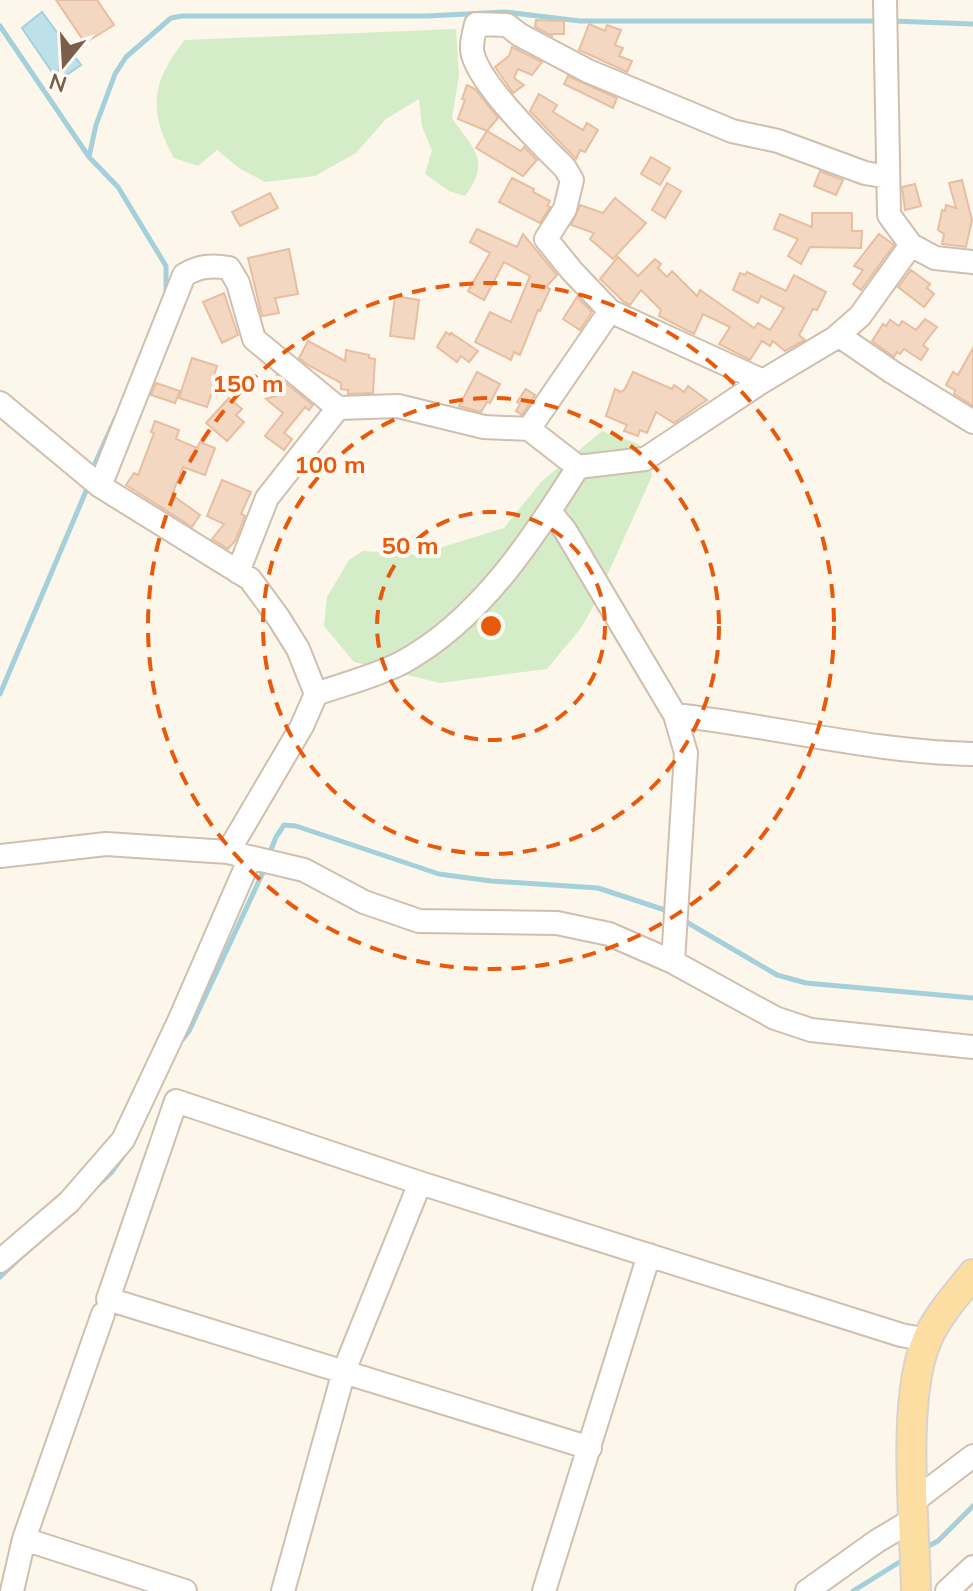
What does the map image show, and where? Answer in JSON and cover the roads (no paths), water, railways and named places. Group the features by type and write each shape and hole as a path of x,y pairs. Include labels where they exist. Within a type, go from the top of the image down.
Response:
{"main road":[{"path":"916,1591 912,1426 917,1377 927,1340 973,1274"}],"street":[{"path":"885,0 889,215 911,245 935,258 973,262"},
{"path":"763,381 610,311 546,239 565,209 572,180 565,168 509,109 477,65 471,52 476,24 507,25 588,71 732,131 778,141 865,173 888,177"},
{"path":"100,486 184,275 195,269 214,265 229,268 238,283 254,339 338,408 398,406 484,427 529,429 578,467 645,459 838,335 860,316 911,245"},
{"path":"529,429 610,311"},
{"path":"838,335 973,422"},
{"path":"0,403 100,486 250,579 298,649 316,694 302,726 228,852"},
{"path":"238,572 267,498 338,408"},
{"path":"316,694 402,662 470,614 550,512 578,467"},
{"path":"550,512 565,530 675,715 686,753 673,962"},
{"path":"675,715 742,723 845,743 973,754"},
{"path":"0,856 106,844 228,852 304,870 364,902 419,921 557,923 609,934 673,962 775,1018 811,1030 973,1047"},
{"path":"0,1261 69,1202 123,1140 250,858"},
{"path":"590,1448 108,1299 176,1101 420,1183 901,1335 927,1340"},
{"path":"283,1591 344,1371 420,1183"},
{"path":"544,1591 655,1256"},
{"path":"12,1591 24,1539 103,1314"},
{"path":"807,1591 877,1541 914,1520 973,1456"},
{"path":"24,1539 185,1591"},
{"path":"947,1591 973,1567"}],"water":[{"path":"42,12 81,65 65,76 60,69 54,75 22,28"}],"waterway":[{"path":"89,157 96,125 115,74 126,57 171,18 182,16 427,16 505,12 580,21 878,21"},
{"path":"892,21 973,24"},
{"path":"0,26 89,157 118,187 166,266 166,293"},
{"path":"92,470 116,417"},
{"path":"0,694 89,484"},
{"path":"269,855 284,825 296,826 439,874 491,881 598,888 668,911"},
{"path":"183,1039 265,868"},
{"path":"683,920 777,975 806,983 973,998"},
{"path":"97,1186 111,1173 131,1145"},
{"path":"0,1277 25,1253"},
{"path":"925,1548 938,1541 973,1506"},
{"path":"853,1591 906,1558"}]}
